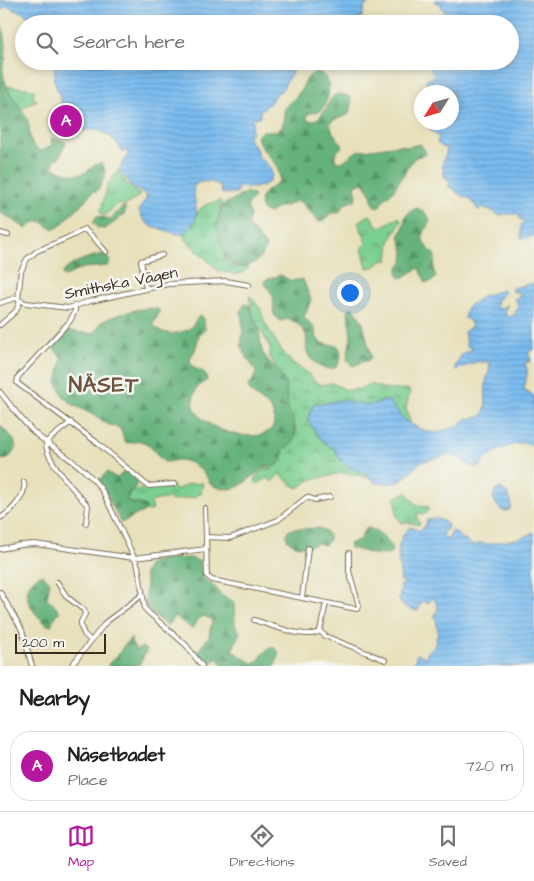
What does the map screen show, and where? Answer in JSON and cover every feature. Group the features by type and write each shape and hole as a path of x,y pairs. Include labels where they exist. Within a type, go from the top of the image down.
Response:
{"street":[{"path":"0,325 16,311 22,267 37,252 84,229 93,236 106,252"},
{"path":"0,233 8,235"},
{"path":"146,289 141,261 162,255"},
{"name":"Smithska Vägen","path":"0,302 12,298 68,308 90,301 168,284 226,281 249,285"},
{"path":"75,306 75,311 67,324 16,381 113,455 148,486 175,484"},
{"path":"0,392 30,428 86,471 96,482 103,492 134,558 140,575 144,606 148,613 186,645 202,666"},
{"path":"46,442 70,422"},
{"path":"46,442 46,449 52,460 88,506 86,524"},
{"path":"0,518 11,510 22,495 25,487 24,482"},
{"path":"206,537 230,538 280,519 307,497 315,500 330,496"},
{"path":"205,508 206,574 209,579 356,609 359,607 349,571 349,553"},
{"path":"0,549 35,544 134,558 206,550"},
{"path":"302,598 308,548"},
{"path":"57,582 67,597 84,610 85,614 81,627 91,641"},
{"path":"0,592 22,629 30,665"},
{"path":"72,665 108,621 142,595"},
{"path":"320,631 326,602"},
{"path":"254,620 304,634 314,634 320,631"},
{"path":"320,631 325,636 385,660"},
{"path":"72,665 79,666"}],"green space":[{"path":"0,23 4,30 5,40 4,79 11,94 24,112 32,144 42,151 52,145 51,138 66,142 60,157 54,160 53,168 70,174 82,174 101,163 104,166 105,174 103,181 96,192 94,191 56,228 51,228 40,221 33,223 27,229 0,212"},
{"path":"317,71 322,74 328,84 327,100 321,111 307,114 307,119 312,121 319,118 336,95 342,94 350,97 352,102 348,115 333,120 330,124 332,131 343,146 335,153 337,162 342,162 357,151 400,145 408,147 420,144 425,150 425,154 414,158 393,191 378,208 374,205 365,184 361,183 355,185 357,196 355,200 345,204 339,213 331,213 324,221 319,222 301,202 296,201 269,213 262,210 260,204 262,196 280,180 277,167 262,148 257,136 262,131 276,131 282,127 284,108 296,97 306,79"},
{"path":"6,86 33,89 35,91 32,97 37,100 21,109"},
{"path":"118,170 127,184 140,195 125,206 119,203 104,216 100,212 108,185"},
{"path":"247,192 253,195 247,206 250,214 248,225 266,246 262,256 252,264 241,266 227,261 219,239 217,223 223,205"},
{"path":"220,200 222,204 216,224 225,260 230,265 249,267 242,273 219,272 182,234 190,227 201,208"},
{"path":"122,207 126,208 124,215 105,229 98,228 93,222 97,216 111,219"},
{"path":"417,208 425,213 430,220 424,231 423,240 435,256 434,271 436,277 426,283 419,268 402,278 398,276 398,267 403,263 404,251 399,236 406,217"},
{"path":"370,215 379,228 397,218 400,218 401,221 390,241 388,260 381,261 371,268 367,268 362,247 366,243 358,222"},
{"path":"103,254 109,258 108,266 82,268 64,277 62,274 75,263"},
{"path":"281,275 291,281 303,279 311,300 304,318 314,326 317,338 321,343 338,346 341,357 335,368 326,369 314,362 307,351 306,335 301,327 289,319 281,321 275,316 273,296 264,283 265,280"},
{"path":"250,296 260,308 265,323 280,348 291,362 308,373 315,382 321,385 332,383 349,390 359,389 370,384 389,390 408,389 410,392 406,408 411,425 404,420 391,403 383,400 368,406 358,403 352,405 339,400 331,403 314,403 308,418 316,433 336,450 341,460 372,478 342,473 310,480 298,488 280,474 272,482 268,478 258,484 256,483 255,479 259,473 280,462 283,458 284,450 293,443 296,432 288,409 286,385 270,357 270,347 254,319"},
{"path":"245,304 249,305 259,330 262,352 272,366 278,370 286,385 288,409 294,423 295,438 293,443 284,451 281,462 274,466 267,466 241,485 228,489 220,488 210,484 202,471 193,464 178,460 165,462 144,442 127,443 120,428 106,424 99,418 72,404 63,396 57,383 62,358 51,345 65,330 92,333 107,319 131,311 148,308 159,310 153,324 156,328 160,331 175,333 191,328 199,316 203,318 205,329 199,337 190,361 196,369 204,372 207,380 198,387 193,401 198,414 210,424 226,431 243,435 258,435 270,431 274,421 271,409 253,395 248,386 256,372 241,345 243,328 241,310"},
{"path":"350,308 355,309 363,323 371,357 369,360 352,366 347,359 351,337 348,311"},
{"path":"0,425 14,440 16,449 8,459 0,460"},
{"path":"126,470 138,481 127,497 128,501 147,508 144,512 121,523 99,480 107,472 117,478"},
{"path":"203,483 201,493 195,497 171,501 170,498 153,501 151,503 153,510 144,512 146,510 144,505 128,502 127,498 134,490 172,485 176,490 188,484"},
{"path":"406,492 416,504 429,507 426,514 418,513 417,518 420,524 418,525 408,522 402,523 397,517 395,498"},
{"path":"367,528 386,539 392,550 389,555 373,554 350,548 349,544 361,539 363,532"},
{"path":"292,529 323,529 329,535 325,545 317,543 307,547 294,545 287,539 287,532"},
{"path":"191,558 199,561 203,578 216,588 219,594 234,604 235,625 240,632 232,651 254,664 267,650 273,647 279,652 275,666 223,666 218,658 204,666 196,653 209,637 212,620 204,616 198,619 192,629 175,616 167,626 150,612 145,603 146,582 144,573 149,564 162,559"},
{"path":"42,574 50,582 47,598 60,611 52,621 52,625 49,626 31,608 27,593 29,586"},
{"path":"131,638 132,644 137,650 142,647 147,650 139,665 107,666 117,656"}],"sand":[{"path":"62,104 83,131 68,137 52,133 52,127 59,120"}],"water":[{"path":"0,0 372,0 365,6 363,15 26,15 7,6 1,10"},
{"path":"434,0 534,0 534,236 521,238 521,226 524,222 520,219 519,214 503,214 500,216 482,207 481,210 478,210 471,200 456,192 453,188 448,187 451,183 447,177 445,178 442,165 447,150 437,143 439,137 430,130 459,130 459,85 428,85 426,82 427,79 432,79 434,74 431,70 519,70 519,15 447,15 441,3 436,3"},
{"path":"54,70 293,70 282,90 260,111 260,117 254,118 252,121 251,128 253,131 250,133 249,140 256,148 259,157 270,168 272,175 270,180 266,184 254,188 236,186 238,190 236,193 222,194 218,185 211,182 198,183 194,188 196,216 194,223 188,230 177,234 149,225 139,210 147,197 133,188 119,169 128,155 127,150 123,152 111,137 101,131 83,131 62,104 53,77 55,75"},
{"path":"534,283 534,349 528,352 531,361 525,363 527,373 524,389 534,396 534,445 515,444 507,447 494,453 477,468 465,463 460,458 448,455 420,462 399,482 375,483 366,474 343,462 338,457 336,450 316,433 308,418 314,403 324,404 339,400 349,400 352,405 358,402 370,405 389,401 404,420 420,429 435,433 455,427 467,419 482,416 485,408 486,379 489,362 476,362 456,370 454,368 462,354 473,349 467,346 464,332 472,326 469,320 464,318 467,307 483,296 502,290 505,293 496,301 497,308 499,310 507,304 505,314 510,317 515,314 518,304 514,298 517,299 521,293 511,291 512,288"},
{"path":"500,488 511,500 511,509 508,511 500,509 493,497 496,490"},
{"path":"436,518 445,522 448,526 443,533 444,538 449,539 451,531 454,531 471,545 521,538 534,532 534,666 413,666 417,654 426,657 428,651 434,647 438,632 434,617 438,609 433,598 427,604 424,601 418,611 407,608 399,601 401,585 404,585 404,582 401,581 399,567 399,545 410,527 420,531 425,527 427,520"}],"place":[{"name":"Näsetbadet","path":"66,121"}],"district":[{"name":"NÄSET","path":"104,385"}]}
